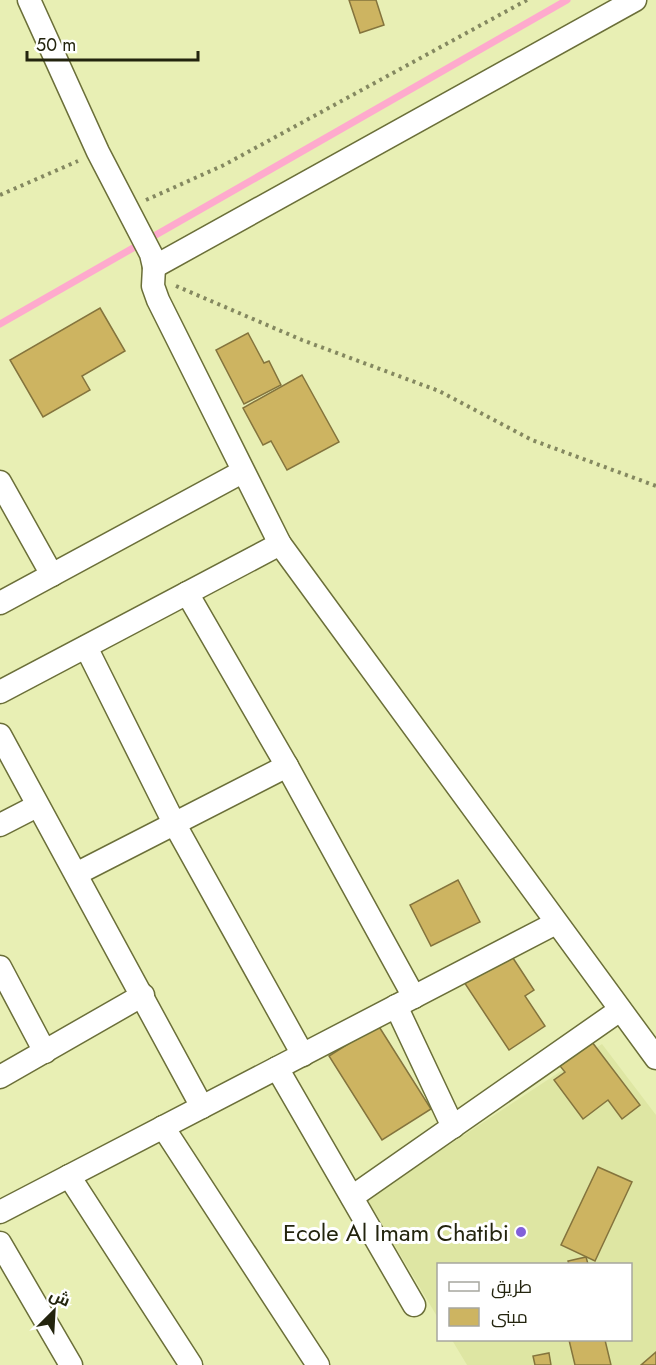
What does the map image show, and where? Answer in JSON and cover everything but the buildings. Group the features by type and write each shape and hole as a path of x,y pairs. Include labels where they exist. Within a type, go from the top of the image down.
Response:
{"street":[{"path":"29,0 98,152 130,209 153,266 158,300 280,544 656,1058"},
{"path":"153,266 635,0"},
{"path":"0,603 242,472"},
{"path":"1,486 52,575"},
{"path":"0,692 280,544"},
{"path":"187,593 287,766 405,1001 453,1128"},
{"path":"86,647 174,823 303,1054"},
{"path":"0,735 202,1107"},
{"path":"76,874 287,766"},
{"path":"0,825 37,806"},
{"path":"0,1212 556,923"},
{"path":"0,967 45,1052"},
{"path":"0,1077 143,996"},
{"path":"352,1197 620,1010"},
{"path":"277,1068 414,1305"},
{"path":"163,1127 318,1365"},
{"path":"69,1176 191,1365"},
{"path":"0,1243 71,1365"}],"path":[{"path":"130,209 224,165 526,0"},
{"path":"0,195 98,152"},
{"path":"153,266 302,340 439,392 532,440 656,486"}],"shaded area":[{"name":"Ecole Al Imam Chatibi","path":"602,1044 656,1115 656,1365 467,1365 453,1341 632,1341 632,1263 437,1263 437,1316 367,1199"}],"waterway":[{"path":"0,324 567,0"}],"place":[{"name":"Ecole Al Imam Chatibi","path":"521,1232"}]}
